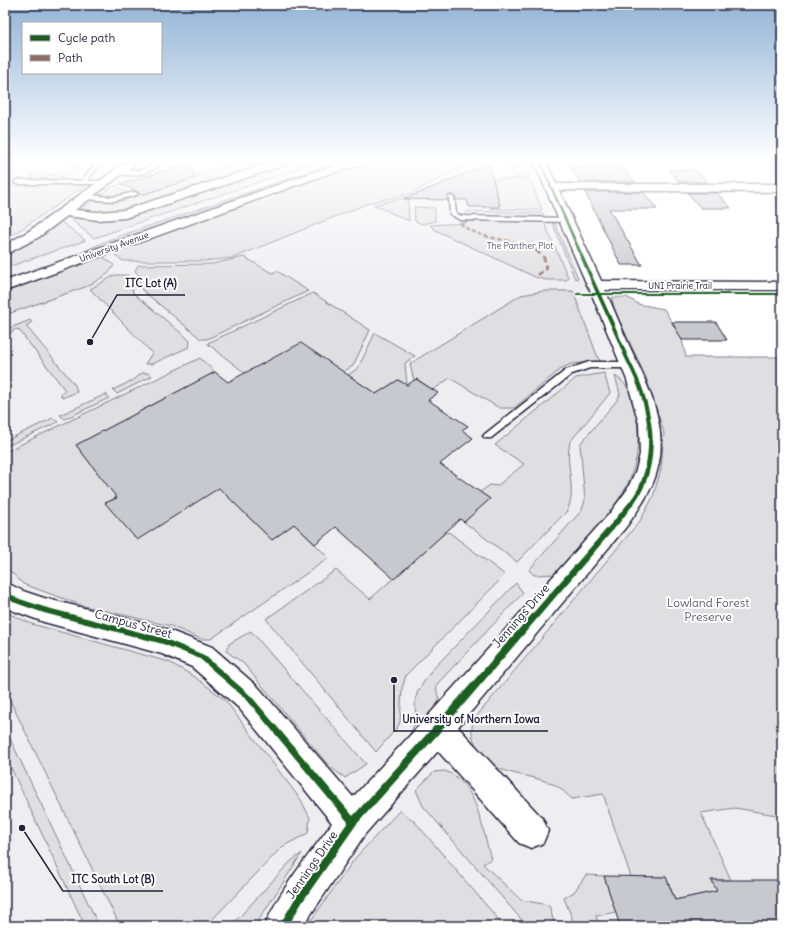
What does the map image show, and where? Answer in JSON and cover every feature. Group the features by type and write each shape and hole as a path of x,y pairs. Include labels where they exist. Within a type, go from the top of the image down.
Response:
{"main road":[{"name":"University Avenue","path":"5,272 199,205"},
{"name":"University Avenue","path":"5,286 230,205"},
{"path":"560,205 595,285"}],"street":[{"path":"5,251 30,237 73,205"},
{"path":"64,212 98,216 126,214 152,205"},
{"path":"595,285 782,286"},
{"name":"Jennings Drive","path":"283,926 300,898 353,822 438,728 618,520 639,490 647,468 652,440 643,400 595,285"},
{"name":"Campus Street","path":"5,593 15,600 36,607 163,641 202,657 249,698 353,822"},
{"path":"438,728 532,831"}],"lane":[{"path":"452,205 453,214 460,218 566,220"},
{"path":"488,436 569,372 589,365 629,365"}],"shaded area":[{"path":"5,205 550,205 650,426 664,433 782,434 782,926 5,926"}],"green space":[{"path":"5,205 56,205 5,240"},
{"path":"87,205 141,205 124,211 100,212 80,210"},
{"path":"162,205 190,205 94,238 69,218 92,219 130,216"},
{"path":"209,205 221,205 84,254 82,252 111,239"},
{"path":"241,205 363,205 233,258 204,261 123,261 115,255 117,251"},
{"path":"375,205 408,205 409,221"},
{"path":"500,205 540,205 542,210 492,209 492,207 500,207"},
{"path":"414,207 435,208 435,221 422,224 415,221"},
{"path":"468,211 543,213 544,216 497,217 464,215"},
{"path":"60,221 85,240 5,268 5,256 24,246"},
{"name":"The Panther Plot","path":"466,221 544,222 568,277 567,280 546,280 535,277 435,230 430,225 466,223"},
{"path":"552,222 555,224 578,278 575,279"},
{"path":"102,256 114,265 108,274 88,286 5,315 5,291"},
{"path":"244,257 272,273 277,271 308,291 207,339 201,339 142,290 138,274 135,271 138,265 212,264"},
{"path":"115,275 128,275 131,278 133,293 186,337 190,341 189,347 152,364 145,364 152,353 90,289"},
{"path":"544,291 573,291 598,358 601,361 571,364 562,368 514,408 500,408 450,378 433,390 417,379 414,381 410,364 521,295"},
{"path":"313,293 370,330 353,366 343,372 245,373 208,344 208,343"},
{"name":"Lowland Forest Preserve","path":"612,297 627,297 638,304 664,309 682,340 686,357 782,357 782,816 735,808 701,813 731,880 712,880 717,891 675,900 666,877 631,877 603,794 572,799 555,785 502,769 492,764 484,757 472,736 472,726 475,718 640,521 653,497 661,469 664,433 646,377 614,309"},
{"path":"30,320 32,322 26,326 75,385 77,392 62,398 61,395 65,390 19,330 16,329 7,335 5,333 5,330"},
{"path":"375,333 415,356 405,363 407,386 398,380 376,394 348,375 358,368"},
{"path":"200,358 215,372 76,445 97,472 144,482 108,502 241,474 234,503 272,540 294,524 329,558 211,639 201,639 171,626 84,606 23,584 5,566 5,452"},
{"path":"142,373 148,373 152,376 117,394 113,390 135,379"},
{"path":"604,373 610,393 570,442 569,460 571,495 567,511 517,562 464,522 490,499 480,492 490,485 497,486 524,464 495,445 576,378"},
{"path":"615,376 624,383 630,392 636,414 638,440 635,463 627,484 617,503 603,521 556,574 534,575 529,570 582,510 585,500 580,444 618,399 620,394"},
{"path":"106,394 109,398 65,419 60,415"},
{"path":"53,418 58,422 5,447 5,441"},
{"path":"446,532 450,533 505,575 406,675 402,689 400,722 397,728 376,752 266,619 336,570 370,599"},
{"path":"516,583 523,593 437,684 438,703 436,707 430,716 409,736 416,721 415,700 418,691 431,671"},
{"path":"5,612 32,624 169,662 195,677 225,700 301,800 310,818 308,833 282,847 206,926 120,926 5,690"},
{"path":"251,631 366,764 345,778 329,766 243,663 226,651 229,644"},
{"path":"5,728 99,926 85,926 5,755"},
{"path":"445,771 456,777 472,796 491,859 483,864 521,900 549,905 555,926 527,926 423,806 416,790 434,772"},
{"path":"400,810 415,822 504,926 307,926 356,857"},
{"path":"302,853 255,926 231,926 290,862"},
{"path":"586,875 604,876 616,912 596,916 599,926 575,926 564,898 574,892"}],"building":[{"path":"469,205 500,205 500,207 469,207"},
{"path":"592,205 654,205 657,209 609,209 642,265 621,265"},
{"path":"699,205 729,205 731,208 701,208"},
{"path":"672,322 716,322 727,340 682,340"},
{"path":"301,343 376,394 398,380 407,385 416,379 438,393 428,400 468,426 462,430 473,438 440,464 490,499 464,522 460,519 394,579 336,527 315,544 294,524 272,540 219,488 137,540 105,503 117,498 76,445 215,372 228,382"},
{"path":"604,876 666,877 675,900 717,891 711,880 782,880 782,926 620,926"}],"marked path":[{"path":"460,223 468,230 480,235 524,245 536,250 544,258 546,269 537,275"}],"cycle path":[{"path":"283,926 300,898 353,822 438,728 618,520 640,489 645,476 649,463 650,438 647,413 640,387 559,205"},
{"name":"UNI Prairie Trail","path":"577,294 782,294"},
{"path":"5,593 15,600 44,610 163,641 202,657 249,698 353,822"}],"place":[{"name":"ITC Lot (A)","path":"90,342"},
{"name":"University of Northern Iowa","path":"394,680"},
{"name":"ITC South Lot (B)","path":"22,828"}]}
